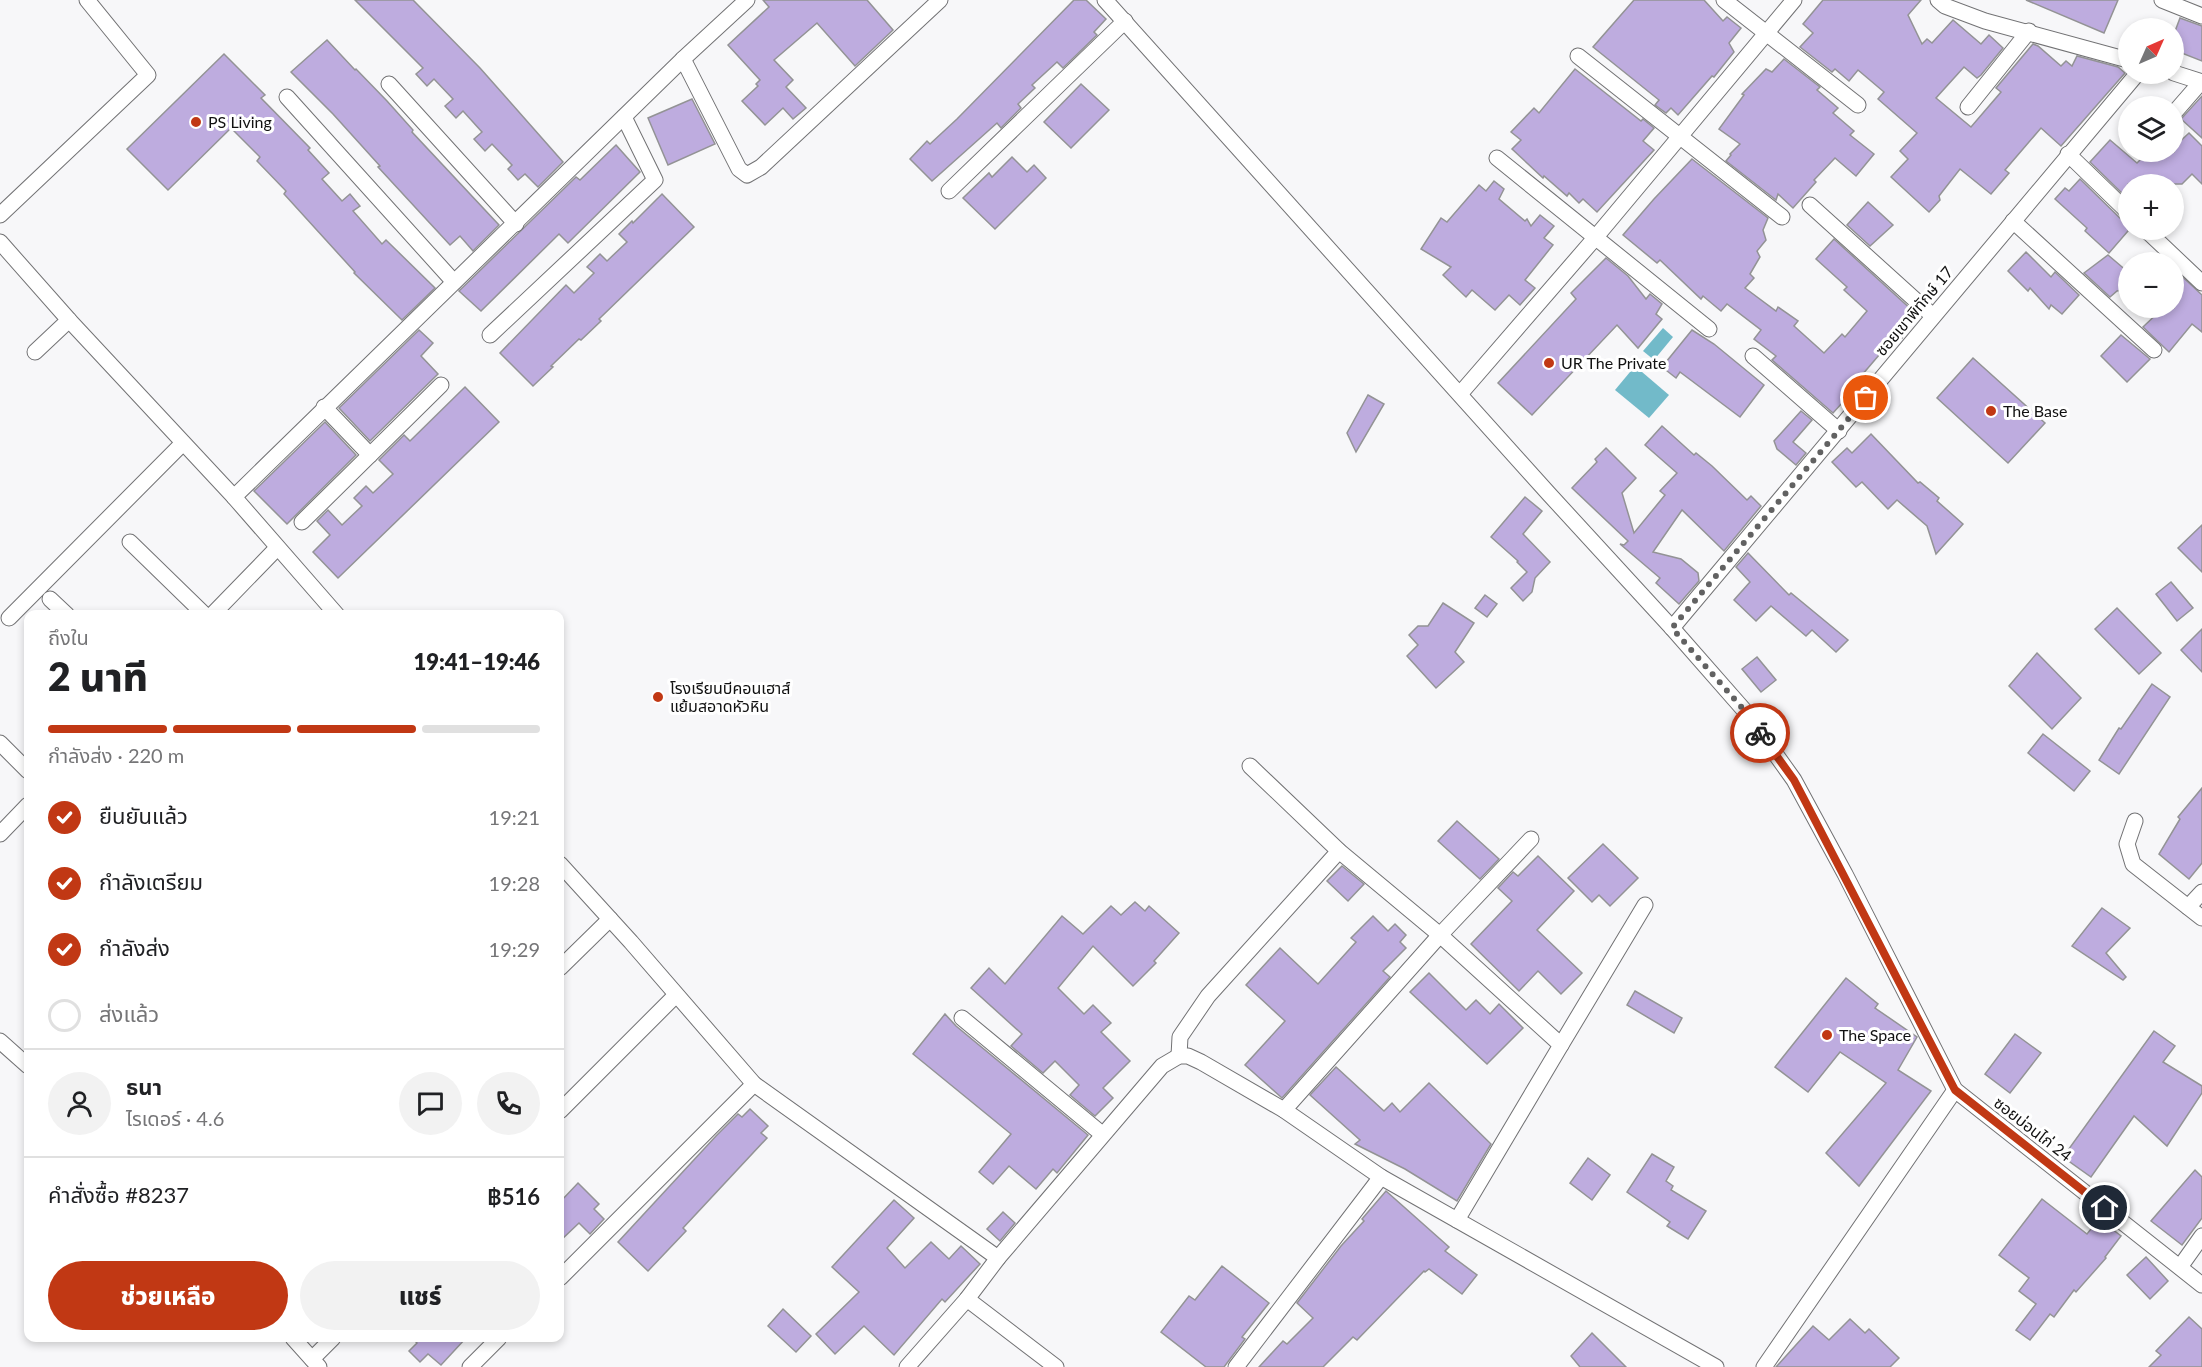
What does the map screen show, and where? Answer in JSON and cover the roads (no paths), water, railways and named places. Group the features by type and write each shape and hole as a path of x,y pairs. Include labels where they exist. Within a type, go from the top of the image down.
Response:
{"street":[{"path":"0,214 148,75 87,0"},
{"path":"234,497 683,59 747,0"},
{"path":"683,59 739,169 747,174 761,167 940,0"},
{"path":"1105,0 1744,710 1794,780 1845,874 1955,1090 1764,1367"},
{"path":"1724,0 1858,105"},
{"path":"1460,394 1595,238 1794,0"},
{"path":"1938,0 1945,6 1986,21 2118,57"},
{"path":"2162,0 2184,4 2202,16"},
{"path":"949,191 1125,21"},
{"path":"1968,107 2029,31"},
{"path":"1578,56 1782,217"},
{"path":"2184,77 2201,82 2184,102"},
{"path":"389,84 516,224"},
{"name":"ซอยเขาพิทักษ์ 17","path":"1672,628 2128,84"},
{"path":"288,97 454,282"},
{"path":"490,334 655,180 624,117"},
{"path":"2068,154 2118,202"},
{"path":"1497,158 1709,329"},
{"path":"1810,206 1933,316"},
{"path":"2013,221 2154,350"},
{"path":"2157,240 2202,283"},
{"path":"0,242 69,320 234,497 333,610"},
{"path":"35,352 69,320"},
{"path":"1753,356 1839,431"},
{"path":"302,522 441,384"},
{"path":"324,407 370,455"},
{"path":"9,618 183,443"},
{"path":"130,542 200,610"},
{"path":"217,610 277,548"},
{"path":"50,599 62,610"},
{"path":"0,743 24,767"},
{"path":"1250,765 1339,851 1440,935 1561,1045"},
{"path":"0,834 24,809"},
{"path":"2135,820 2127,844 2133,864 2202,918"},
{"path":"1284,1110 1440,935 1531,839"},
{"path":"1179,1056 1180,1037 1208,996 1339,851"},
{"path":"564,868 754,1084 998,1258"},
{"path":"2188,907 2202,892"},
{"path":"1457,1220 1645,905"},
{"path":"564,964 610,919"},
{"path":"564,1107 676,995"},
{"path":"962,1018 1102,1134"},
{"path":"0,1041 24,1062"},
{"path":"907,1367 967,1299 998,1258 1102,1134 1162,1066 1179,1056 1188,1056 1284,1110 1381,1177 1716,1367"},
{"path":"564,1274 754,1084"},
{"name":"ซอยบ่อนไก่ 24","path":"1955,1090 2202,1285"},
{"path":"1236,1367 1381,1177"},
{"path":"2180,1267 2202,1236"},
{"path":"967,1299 1056,1367"},
{"path":"297,1342 315,1363 330,1342"},
{"path":"470,1367 495,1342"}],"water":[{"path":"1663,328 1673,337 1654,360 1643,351"},
{"path":"1635,366 1669,395 1649,418 1615,390"}],"place":[{"name":"PS Living","path":"196,122"},
{"name":"UR The Private","path":"1549,363"},
{"name":"The Base","path":"1991,411"},
{"name":"โรงเรียนบีคอนเฮาส์ แย้มสอาดหัวหิน","path":"658,697"},
{"name":"The Space","path":"1827,1035"}]}
